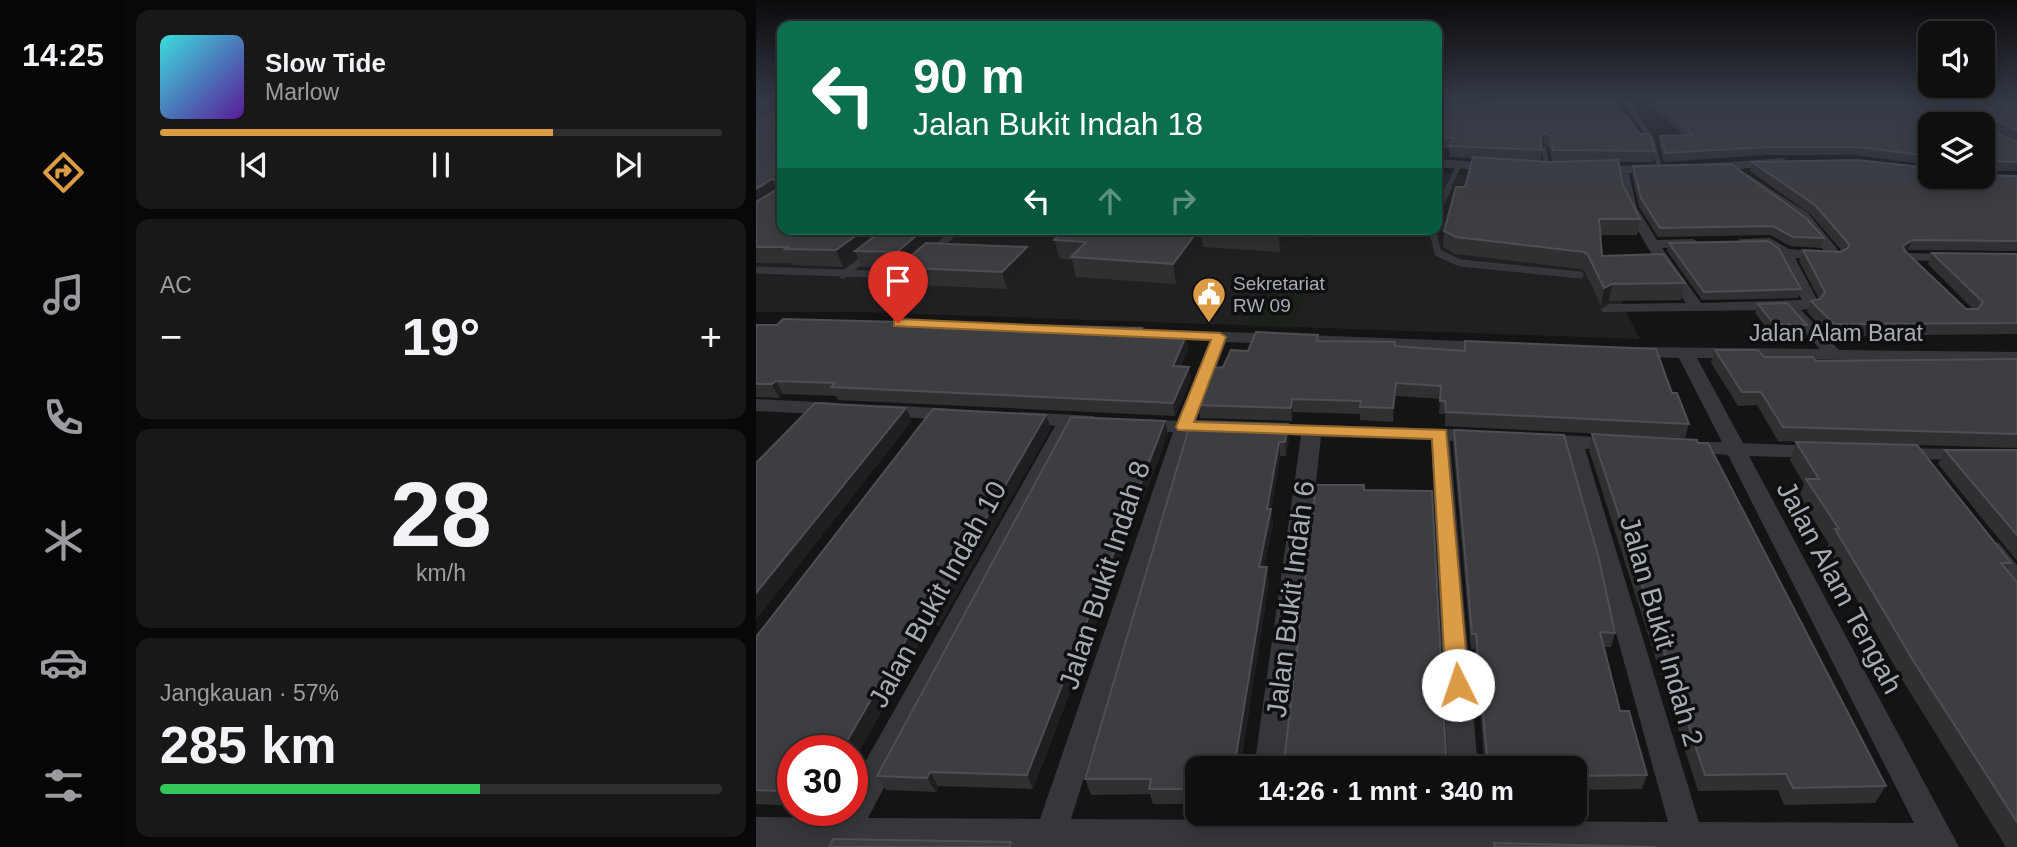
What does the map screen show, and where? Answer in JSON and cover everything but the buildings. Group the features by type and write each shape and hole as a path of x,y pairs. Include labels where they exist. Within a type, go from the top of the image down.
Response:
{"street":[{"path":"1442,163 1548,170 1622,170 1803,162"},
{"path":"1731,166 1764,191 1772,192 1792,206 1836,256 1785,253"},
{"path":"1622,170 1631,208 1666,267 1697,308"},
{"path":"1609,309 1811,303 1785,253 1770,242 1731,243"},
{"path":"1653,244 1705,243"},
{"path":"1923,271 1908,257 1976,258"},
{"path":"1789,305 1835,355"},
{"path":"1108,332 1507,348"},
{"name":"Jalan Bukit Indah 8","path":"1049,841 1184,427 1220,337"},
{"name":"Jalan Alam Barat","path":"1616,352 2017,357"},
{"name":"Jalan Alam Tengah","path":"1686,354 1941,843"},
{"path":"756,405 973,416"},
{"path":"792,427 811,407"},
{"path":"915,435 932,413"},
{"path":"1000,417 1184,427 1493,437"},
{"name":"Jalan Bukit Indah 10","path":"839,840 1067,421"},
{"name":"Jalan Bukit Indah 6","path":"1271,756 1312,430"},
{"path":"1440,434 1462,756"},
{"path":"1520,439 1637,445"},
{"name":"Jalan Bukit Indah 2","path":"1573,442 1689,842"},
{"path":"1663,446 1839,453"},
{"path":"1878,454 2017,456"},
{"path":"1917,455 1934,476"},
{"path":"1975,529 2017,582"},
{"path":"756,833 839,840 1049,841 1260,832 1468,832 1689,842 1941,843"}],"lane":[{"path":"1652,141 1660,169"},
{"path":"1544,149 1548,170"},
{"path":"1442,201 1459,165"},
{"path":"928,256 951,235"},
{"path":"1434,235 1438,253 1460,263 1580,275"},
{"path":"843,275 881,245"},
{"path":"756,270 889,277 908,274"}],"shaded area":[{"path":"756,158 777,215 777,235 1442,235 1442,173 1560,180 1640,339 860,312 756,312"},
{"path":"1262,290 1305,292 1292,328 1246,325"}],"place":[{"name":"Sekretariat RW 09","path":"1209,324"}],"route":[{"path":"898,323 1220,337 1184,427 1440,434 1458,685"}]}
